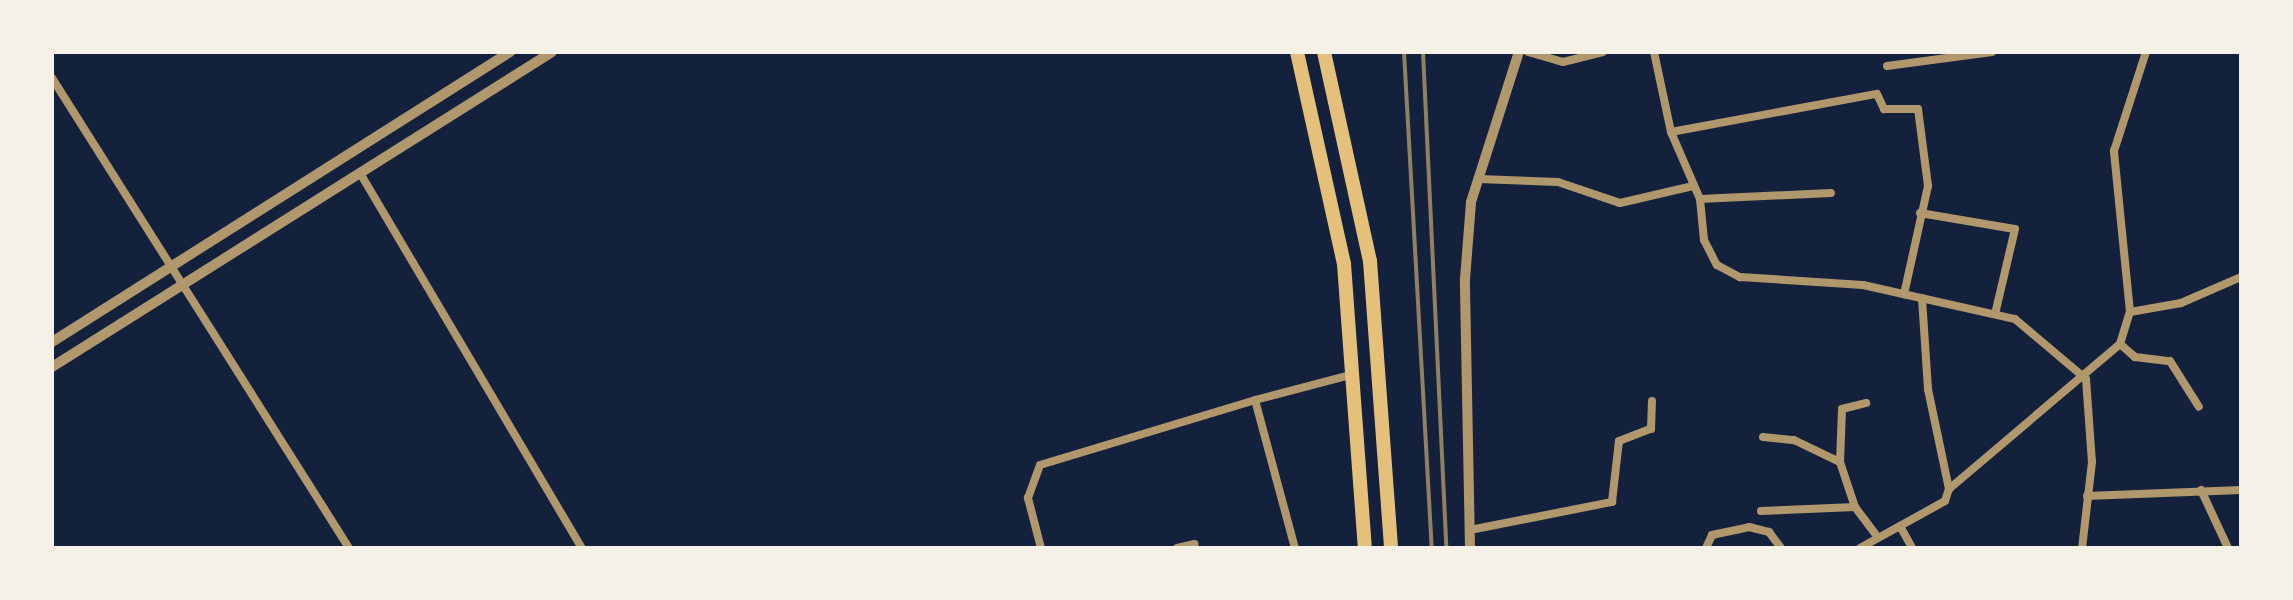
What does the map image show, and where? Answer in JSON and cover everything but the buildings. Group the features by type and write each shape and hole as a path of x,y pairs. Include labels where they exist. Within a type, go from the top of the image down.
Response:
{"main road":[{"path":"1297,52 1342,253 1365,548"},
{"path":"1324,52 1370,261 1391,548"}],"street":[{"path":"52,342 510,52"},
{"path":"52,367 552,52"},
{"path":"1470,548 1465,279 1478,179 1519,52"},
{"path":"1528,52 1563,62 1603,52"},
{"path":"1654,52 1671,132 1700,199 1707,254 1740,277 1904,294 1995,314 2034,329 2086,379 2087,496 2082,548"},
{"path":"1887,66 1992,52"},
{"path":"1949,489 2086,379 2120,344 2130,312 2114,151 2146,52"},
{"path":"52,78 168,268 349,548"},
{"path":"1671,132 1879,94 1884,109 1923,113 1928,186 1904,294"},
{"path":"360,173 582,548"},
{"path":"1478,179 1558,182 1620,203 1693,186"},
{"path":"1700,199 1831,193"},
{"path":"1920,213 2015,229 1995,314"},
{"path":"2130,312 2181,303 2241,277"},
{"path":"1860,548 1875,534 1900,526 1945,501 1949,489 1928,389 1922,298"},
{"path":"73,328 85,347"},
{"path":"2120,344 2135,357 2170,361 2199,407"},
{"path":"1041,548 1028,498 1040,465 1255,400 1350,375"},
{"path":"1255,400 1295,548"},
{"path":"1470,530 1612,502 1619,441 1651,429 1652,401"},
{"path":"1866,403 1842,409 1840,462 1855,507 1875,534"},
{"path":"1763,437 1794,440 1840,462"},
{"path":"2201,490 2228,548"},
{"path":"2087,496 2241,490"},
{"path":"1761,511 1855,507"},
{"path":"1900,526 1912,548"},
{"path":"1706,548 1712,535 1749,527 1769,532 1781,548"},
{"path":"1177,548 1195,544"}],"railway":[{"path":"1404,52 1432,548"},
{"path":"1423,52 1446,548"}]}
